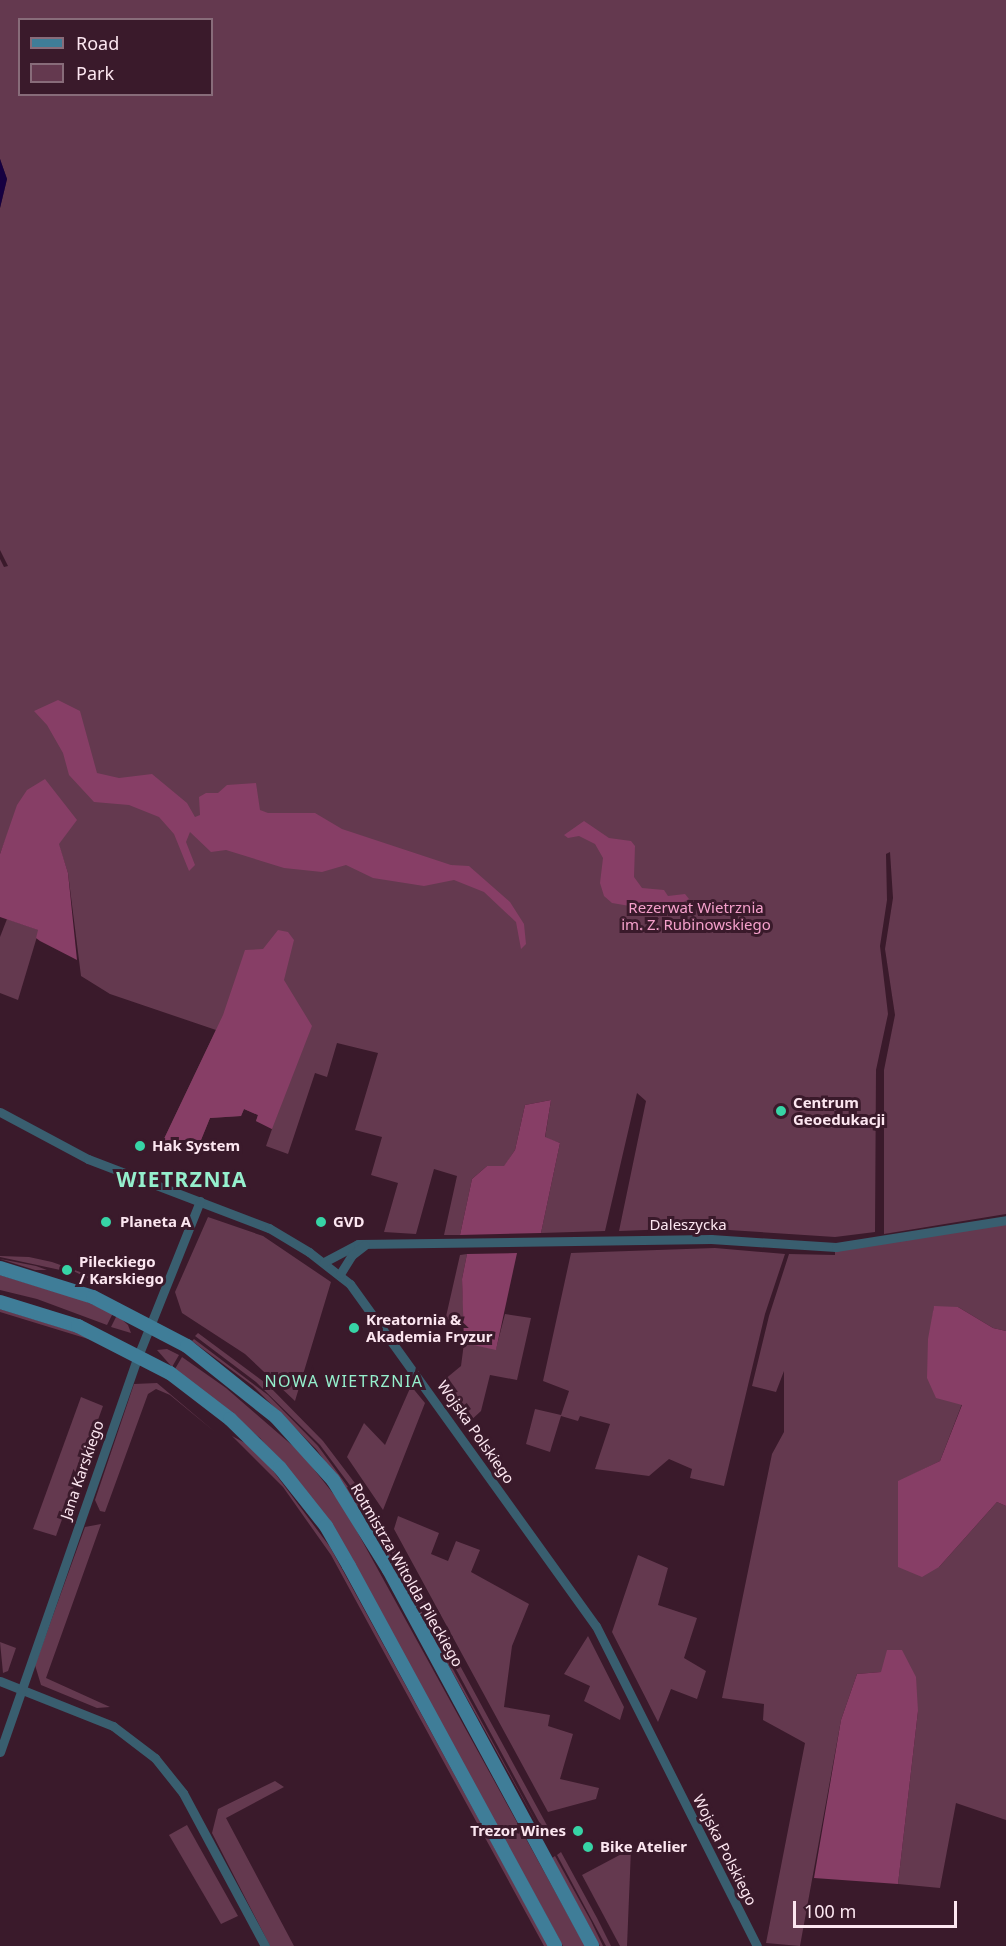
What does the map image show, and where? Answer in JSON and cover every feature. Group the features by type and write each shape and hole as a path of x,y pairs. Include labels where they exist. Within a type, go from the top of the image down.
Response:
{"main road":[{"name":"Rotmistrza Witolda Pileckiego","path":"0,1268 93,1297 151,1324 244,1388 276,1417 333,1480 389,1570 592,1946"},
{"path":"0,1302 78,1326 138,1356 200,1394 254,1440 326,1526 555,1946"}],"street":[{"name":"Wojska Polskiego","path":"0,1112 29,1131 88,1159 268,1228 340,1274 390,1337 596,1626 757,1946"},
{"name":"Jana Karskiego","path":"0,1752 138,1356 200,1201"},
{"name":"Daleszycka","path":"324,1262 348,1246 367,1244 711,1239 836,1247 1006,1220"},
{"path":"340,1274 352,1255 367,1244"},
{"path":"0,1681 113,1726 166,1769 194,1812 265,1946"}],"green space":[{"name":"Rezerwat Wietrznia im. Z. Rubinowskiego","path":"0,0 1006,0 1006,1214 884,1234 884,1070 895,1015 885,949 893,898 890,852 886,854 887,900 880,946 888,1014 876,1070 875,1232 835,1237 698,1228 619,1231 646,1101 637,1093 605,1231 541,1233 560,1143 545,1138 551,1100 525,1105 515,1150 504,1167 487,1166 472,1179 460,1235 444,1235 457,1176 434,1169 416,1234 384,1232 398,1183 371,1175 382,1137 355,1130 378,1053 337,1043 327,1077 315,1073 288,1154 266,1146 272,1129 256,1121 258,1115 244,1109 241,1116 210,1118 201,1140 163,1141 216,1030 110,994 81,976 68,873 58,843 12,823 0,854 0,559 4,567 8,566 0,550 0,208 7,179 0,159"},
{"path":"7,919 39,930 18,1000 0,993 0,937"},
{"path":"208,1217 263,1236 331,1282 295,1401 245,1354 182,1313 175,1292"},
{"path":"1006,1221 1006,1331 993,1328 958,1307 934,1307 928,1350 962,1404 940,1461 898,1482 939,1567 997,1502 1006,1506 1006,1820 956,1803 940,1888 898,1884 918,1711 881,1672 857,1674 841,1720 800,1946 766,1943 805,1743 763,1720 764,1704 722,1698 772,1454 784,1432 784,1371 776,1392 752,1386 769,1316 789,1254 835,1255 835,1251"},
{"path":"715,1248 785,1254 765,1314 724,1486 690,1478 692,1469 669,1459 649,1476 595,1469 610,1424 580,1416 578,1421 561,1416 550,1452 526,1444 535,1409 561,1415 569,1391 543,1381 571,1253"},
{"path":"467,1254 462,1279 464,1325 445,1321 460,1255"},
{"path":"0,1257 29,1257 52,1262 83,1273 96,1282 67,1268 65,1271"},
{"path":"0,1259 36,1266 47,1270 35,1270"},
{"path":"0,1275 82,1300 113,1313 107,1325 37,1299 0,1290"},
{"path":"0,1309 72,1331 98,1342 0,1312"},
{"path":"505,1314 531,1318 517,1380 490,1375 481,1411 467,1424 438,1385 461,1366 464,1343 496,1349"},
{"path":"117,1315 128,1325 131,1333 111,1327"},
{"path":"198,1333 268,1385 323,1441 367,1499 422,1595 417,1598 369,1511 320,1445 256,1382 195,1336"},
{"path":"194,1339 268,1395 318,1446 367,1513 415,1599 412,1600 364,1515 316,1449 253,1386 192,1341"},
{"path":"167,1349 179,1355 172,1367 157,1350"},
{"path":"182,1357 226,1388 301,1453 343,1506 585,1946 563,1946 330,1521 260,1438 175,1369"},
{"path":"157,1383 215,1432 170,1395 156,1389 148,1394 105,1512 100,1511 95,1500 134,1384"},
{"path":"411,1386 425,1403 383,1510 347,1457 364,1423 385,1445"},
{"path":"81,1397 103,1406 56,1536 33,1529"},
{"path":"232,1436 249,1445 271,1468 330,1547 548,1946 544,1946 331,1555 283,1487"},
{"path":"398,1516 439,1533 431,1554 448,1561 456,1541 480,1550 471,1572 529,1604 512,1646 504,1707 550,1715 548,1726 573,1734 560,1779 599,1788 596,1799 548,1812 394,1529"},
{"path":"101,1524 46,1678 110,1707 97,1708 41,1685 35,1665 85,1527"},
{"path":"638,1555 668,1568 658,1605 697,1618 684,1658 706,1671 697,1699 671,1689 658,1722 612,1632"},
{"path":"425,1601 549,1829 544,1831 420,1603"},
{"path":"418,1605 541,1831 416,1607"},
{"path":"588,1636 624,1707 620,1720 584,1701 590,1686 564,1674"},
{"path":"0,1642 16,1648 8,1671 3,1673"},
{"path":"275,1781 284,1787 226,1818 294,1946 270,1946 212,1833 218,1809"},
{"path":"187,1825 238,1916 221,1924 169,1835"},
{"path":"631,1849 627,1946 620,1946 582,1875"},
{"path":"561,1852 611,1946 606,1946 557,1855"},
{"path":"555,1856 603,1946 600,1946 552,1858"}],"shaded area":[{"path":"0,159 7,179 0,208"},
{"path":"58,700 80,711 97,773 119,778 152,774 187,803 195,817 200,815 199,797 206,793 218,793 227,785 256,783 260,810 268,813 315,813 342,829 451,865 469,866 510,902 524,924 526,944 521,949 516,922 484,892 454,880 424,886 373,878 346,865 322,872 284,868 226,850 211,852 190,832 186,842 195,865 189,871 174,834 159,817 129,805 94,802 69,775 63,753 47,725 34,711"},
{"path":"45,779 77,820 59,844 68,873 77,960 36,938 38,930 0,917 0,854 17,805 27,790"},
{"path":"584,821 609,838 631,841 635,846 634,877 642,888 664,890 668,896 685,894 689,899 665,912 612,903 604,896 600,883 603,858 595,844 579,836 568,838 564,835"},
{"path":"278,930 288,932 294,940 284,980 312,1026 272,1129 256,1121 258,1115 244,1109 241,1116 210,1118 201,1140 163,1141 223,1015 245,950 263,949"},
{"path":"551,1100 545,1137 560,1143 541,1233 460,1235 472,1179 487,1166 504,1166 515,1150 525,1105"},
{"path":"517,1253 496,1350 464,1343 462,1279 467,1254"},
{"path":"934,1306 958,1307 993,1328 1006,1331 1006,1506 997,1502 939,1567 922,1577 898,1567 898,1481 940,1461 962,1405 936,1398 927,1378 928,1339"},
{"path":"887,1650 902,1650 916,1677 918,1711 898,1884 814,1878 841,1720 857,1674 881,1672"}],"place":[{"name":"Centrum Geoedukacji","path":"781,1111"},
{"name":"Hak System","path":"140,1146"},
{"name":"Planeta A","path":"106,1222"},
{"name":"GVD","path":"321,1222"},
{"name":"Pileckiego / Karskiego","path":"67,1270"},
{"name":"Kreatornia & Akademia Fryzur","path":"354,1328"},
{"name":"Trezor Wines","path":"578,1831"},
{"name":"Bike Atelier","path":"588,1847"}],"district":[{"name":"WIETRZNIA","path":"182,1179"},
{"name":"NOWA WIETRZNIA","path":"344,1381"}]}
